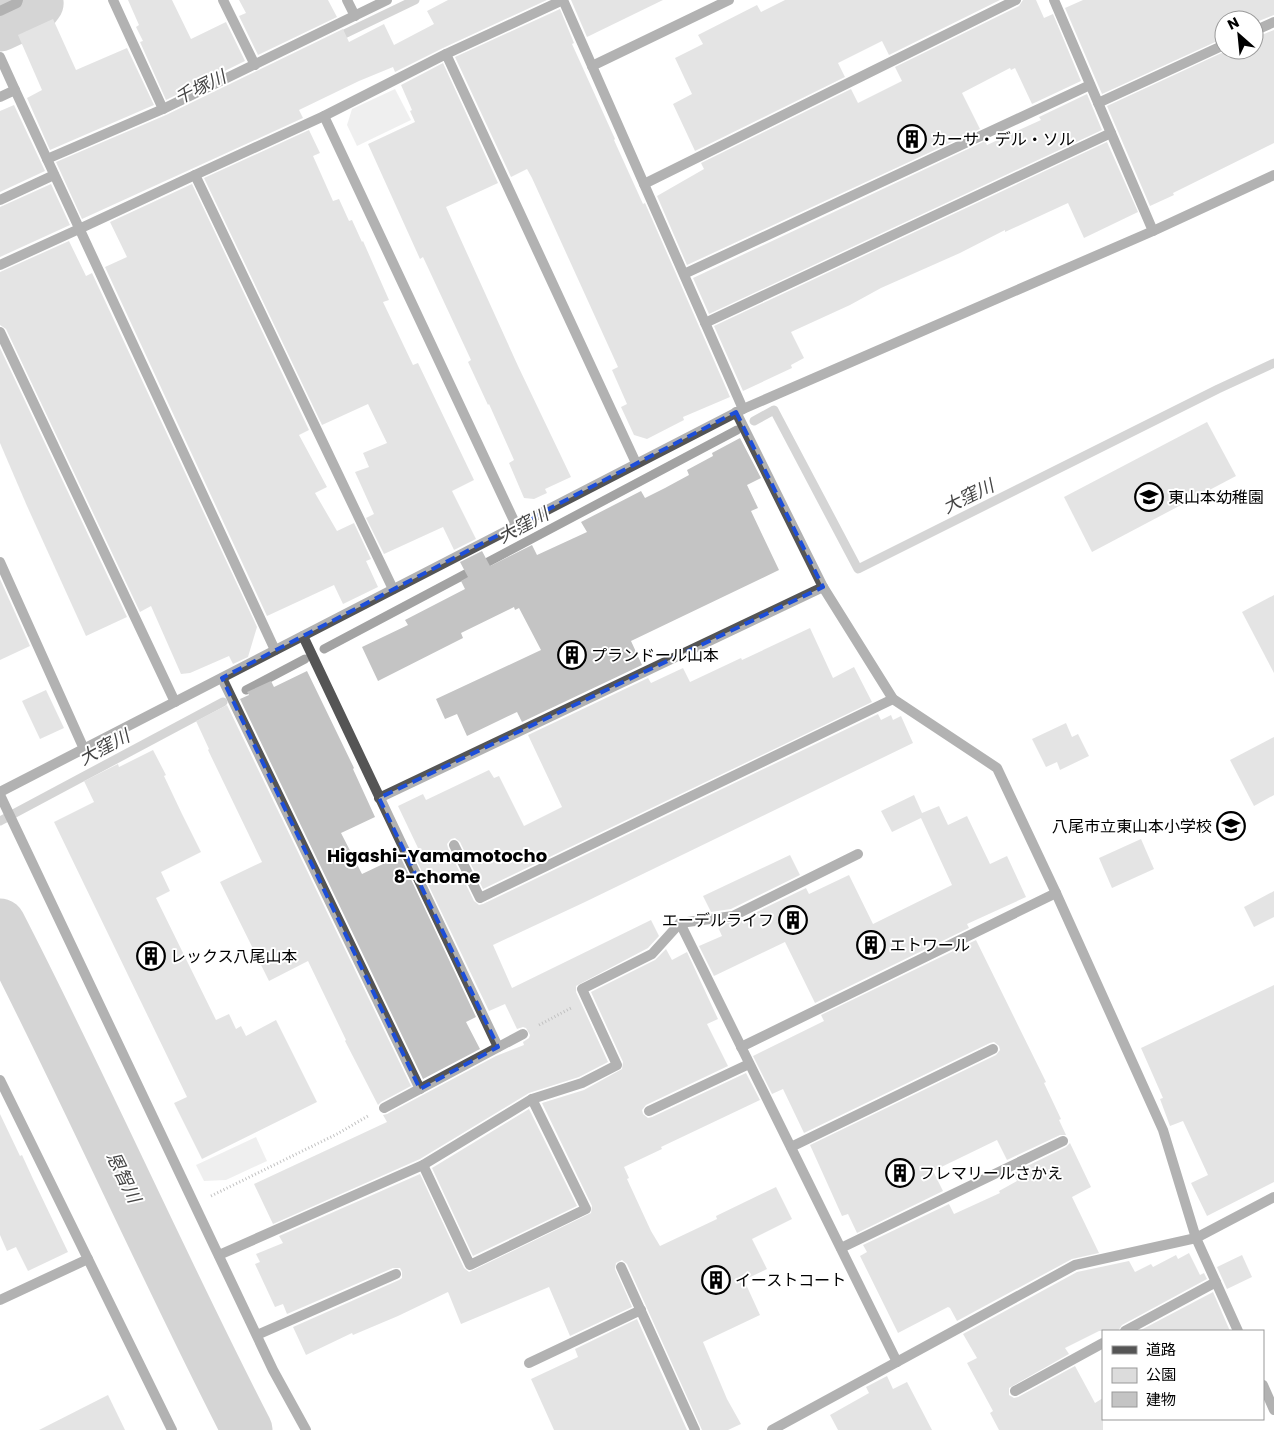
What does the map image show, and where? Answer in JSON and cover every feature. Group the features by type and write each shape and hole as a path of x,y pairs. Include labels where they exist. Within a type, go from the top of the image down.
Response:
{"street":[{"path":"0,11 17,3 18,0"},
{"path":"113,0 163,109"},
{"path":"223,0 255,64"},
{"path":"347,0 355,16"},
{"path":"47,159 163,109 387,0"},
{"path":"0,265 324,116 446,54 563,0 684,274 739,410 823,587 893,699 997,768 1056,893 1163,1130 1196,1238 1238,1330"},
{"path":"592,66 729,0"},
{"path":"644,184 1016,0"},
{"path":"1054,0 1153,231"},
{"path":"1098,103 1214,50"},
{"path":"446,54 636,463"},
{"path":"0,57 275,650"},
{"path":"684,274 1090,85"},
{"path":"0,97 15,90"},
{"path":"324,116 516,525"},
{"path":"705,323 1111,133"},
{"path":"306,1430 273,1370 0,794 739,410 1153,231 1274,174"},
{"path":"0,200 54,175"},
{"path":"195,176 393,589"},
{"path":"0,332 175,702"},
{"path":"0,562 84,749"},
{"path":"379,798 823,587"},
{"path":"302,636 498,1047"},
{"path":"222,678 420,1089"},
{"path":"454,845 480,898 893,699"},
{"path":"218,1255 423,1165 532,1099 582,1083 618,1065 582,989 652,954 680,924 733,916 858,854"},
{"path":"741,1047 1056,893"},
{"path":"680,924 897,1362"},
{"path":"384,1108 523,1034"},
{"path":"791,1147 993,1049"},
{"path":"649,1111 750,1064"},
{"path":"0,1080 172,1430"},
{"path":"423,1165 470,1265 586,1209 532,1099"},
{"path":"841,1248 1063,1141"},
{"path":"772,1430 1075,1265 1196,1238 1274,1197"},
{"path":"1,1297 88,1259"},
{"path":"621,1267 695,1430"},
{"path":"257,1335 396,1274"},
{"path":"1127,1330 1216,1282"},
{"path":"529,1364 641,1310"},
{"path":"1015,1391 1102,1344"},
{"path":"1264,1387 1274,1410"}],"path":[{"path":"523,1034 587,998"},
{"path":"194,1204 337,1134 384,1108"}],"highlighted area":[{"path":"736,412 823,587 379,798 498,1047 420,1089 222,678"}],"green space":[{"path":"395,89 411,120 357,146 347,125 352,109"},
{"path":"256,1137 267,1161 226,1180 204,1181 196,1165"}],"building":[{"path":"128,0 172,0 191,39 226,22 245,61 166,100 140,42 143,41 136,27 139,25"},
{"path":"239,0 328,0 337,17 258,55 239,16 246,13"},
{"path":"448,0 547,0 395,72 393,67 359,81 299,110 303,118 82,219 56,162 166,115 343,29 349,42 384,24 394,45 434,24 427,11"},
{"path":"571,0 663,0 587,37"},
{"path":"785,0 1000,0 889,55 882,41 838,63 845,77 695,151 673,104 692,94 675,58 703,44 698,35 757,5 761,12"},
{"path":"1023,0 1036,0 1044,18 1053,14 1081,81 1032,104 1015,68 1011,70 1010,68 962,93 980,129 687,265 657,196 704,169 701,163 851,89 858,103 902,81 895,67 1019,6"},
{"path":"1083,0 1274,0 1274,15 1264,19 1264,10 1214,10 1214,43 1102,94 1065,8"},
{"path":"560,9 574,43 572,44 614,140 643,204 645,203 730,397 683,417 684,420 647,439 634,435 621,407 627,404 612,370 618,367 532,178 527,169 511,177 455,57"},
{"path":"53,19 76,70 127,48 154,105 50,150 27,98 42,90 18,35"},
{"path":"1274,30 1274,143 1150,206 1107,106 1214,56 1214,60 1264,60 1264,34"},
{"path":"443,63 498,183 446,207 571,477 545,489 547,493 534,499 524,498 509,463 514,460 468,362 471,360 423,257 420,259 368,144 415,122 401,85"},
{"path":"1087,94 1102,130 709,314 693,278 985,141 987,145 1041,120 1039,117"},
{"path":"14,105 45,171 0,192 0,111"},
{"path":"309,130 320,153 313,156 333,201 339,199 349,221 352,220 363,241 389,300 383,302 413,365 418,363 474,480 452,491 476,539 454,550 443,527 384,554 366,518 374,514 355,472 369,467 363,453 387,443 368,404 322,425 204,178"},
{"path":"1107,142 1138,212 1084,238 1068,203 1005,232 1005,230 791,332 804,358 791,365 792,368 743,391 714,326"},
{"path":"51,184 70,225 0,257 0,207"},
{"path":"192,184 309,430 299,435 327,487 315,493 337,531 354,523 371,559 366,561 378,587 343,604 334,585 267,616 105,267 127,257 110,222"},
{"path":"69,241 86,276 92,273 257,627 248,657 233,664 229,656 190,673 181,674 151,606 140,612 6,329 0,325 0,272"},
{"path":"0,348 127,617 86,636 0,443"},
{"path":"1207,422 1236,476 1092,552 1064,497"},
{"path":"740,438 761,478 747,485 758,508 751,511 779,570 631,641 642,665 522,722 517,712 467,736 457,714 445,719 436,699 541,650 519,608 515,610 514,607 461,633 463,638 378,681 362,647 408,625 405,620 465,589 461,581 468,577 460,562 482,551 490,566 532,545 537,555 587,532 581,522 641,491 645,498 665,488 689,475 687,470 713,456 712,453"},
{"path":"0,579 30,646 0,660"},
{"path":"1274,595 1274,673 1242,612"},
{"path":"810,628 833,678 854,667 872,702 483,889 460,842 455,838 451,839 447,844 448,848 474,901 479,905 483,904 878,714 881,720 891,715 893,720 901,716 913,743 493,945 512,988 651,920 659,936 648,948 576,986 576,992 608,1062 579,1077 529,1093 420,1159 273,1224 254,1184 387,1122 383,1115 496,1056 524,1045 523,1042 530,1035 526,1028 517,1029 505,1004 489,1011 412,851 418,848 398,806 423,794 426,800 489,770 494,778 499,776 524,826 562,807 528,735 648,678 651,683 683,668 690,682"},
{"path":"307,671 354,768 375,817 341,833 362,874 400,856 476,1017 466,1022 480,1049 423,1079 240,699 249,695 247,692 271,681 274,687"},
{"path":"46,690 64,728 40,739 22,701"},
{"path":"227,705 411,1086 378,1105 345,1041 308,961 269,981 220,882 262,862 196,721"},
{"path":"1066,723 1072,737 1078,734 1089,756 1060,770 1057,762 1046,767 1032,739"},
{"path":"1274,737 1274,795 1254,806 1230,760"},
{"name":"レックス八尾山本","path":"153,750 201,852 161,872 170,891 156,898 216,1020 229,1014 236,1029 241,1026 246,1036 276,1020 317,1102 202,1159 174,1103 187,1097 54,822 94,802 84,781 118,764 119,767"},
{"path":"914,795 922,813 939,806 948,825 967,816 990,864 1007,856 1026,897 967,924 969,928 815,1003 785,942 714,976 699,946 722,936 717,925 736,922 806,888 809,894 849,875 873,924 952,885 921,818 892,832 881,811"},
{"path":"1141,839 1154,869 1112,888 1099,858"},
{"path":"790,855 800,875 731,909 711,912 703,896"},
{"path":"1274,891 1274,917 1254,927 1244,907"},
{"path":"976,940 1046,1082 1044,1083 1061,1119 1059,1120 1066,1135 1060,1135 1007,1160 997,1140 933,1171 943,1191 857,1233 848,1214 842,1216 810,1145 996,1055 1000,1050 999,1046 994,1042 990,1043 804,1133 783,1089 772,1094 753,1056 824,1021 821,1015"},
{"path":"666,949 672,960 687,952 718,1019 707,1024 728,1066 646,1105 642,1110 643,1114 648,1118 652,1117 746,1073 760,1100 661,1147 662,1149 624,1167 629,1178 627,1179 651,1231 660,1246 717,1219 716,1216 776,1187 792,1219 752,1239 767,1269 744,1280 760,1315 703,1342 727,1399 741,1424 728,1430 702,1430 627,1264 622,1260 616,1263 615,1269 632,1307 570,1336 549,1287 461,1324 448,1292 398,1316 353,1335 352,1333 306,1355 293,1327 399,1280 402,1278 402,1272 400,1268 393,1268 287,1314 283,1304 275,1307 255,1264 260,1262 256,1254 283,1243 279,1236 420,1174 464,1268 469,1272 591,1213 592,1206 542,1103 584,1090 622,1069 623,1062 591,992 655,960"},
{"path":"1274,985 1274,1182 1207,1216 1191,1183 1208,1175 1183,1121 1170,1126 1160,1099 1163,1098 1141,1048"},
{"path":"529,1109 577,1206 473,1256 432,1168"},
{"path":"0,1114 20,1156 22,1155 68,1252 28,1271 16,1247 7,1251 0,1235"},
{"path":"1070,1143 1091,1187 1072,1197 1099,1253 1072,1259 957,1321 948,1307 898,1333 860,1256 867,1252 863,1245 949,1204 954,1214 1000,1193 999,1191 1017,1181 1013,1173 1066,1147"},
{"path":"1189,1253 1200,1275 1204,1273 1207,1279 1122,1325 1119,1330 1099,1331 1065,1348 1069,1354 1009,1388 1009,1395 1014,1398 1018,1397 1075,1366 1095,1403 1102,1399 1103,1430 999,1430 990,1413 993,1411 967,1363 977,1358 963,1334 1077,1272 1129,1261 1135,1272 1151,1264 1153,1267 1176,1255 1178,1259"},
{"path":"1242,1255 1252,1277 1227,1289 1217,1267"},
{"path":"1213,1292 1230,1330 1141,1330"},
{"path":"637,1319 687,1430 554,1430 531,1379 578,1357 575,1349"},
{"path":"887,1376 893,1389 907,1382 932,1430 838,1430 830,1415 869,1393 866,1387"},
{"path":"108,1395 125,1430 39,1430"}],"waterway":[{"path":"0,26 32,11 38,3 37,0"},
{"name":"千塚川","path":"336,38 415,0"},
{"name":"大窪川","path":"754,421 774,410 858,569 1218,389 1274,363"},
{"name":"大窪川","path":"324,649 737,430"},
{"name":"大窪川","path":"246,690 305,659"},
{"name":"大窪川","path":"0,821 223,702"},
{"name":"恩智川","path":"0,924 247,1430"}],"place":[{"name":"カーサ・デル・ソル","path":"912,139"},
{"name":"東山本幼稚園","path":"1149,497"},
{"name":"プランドール山本","path":"572,655"},
{"name":"八尾市立東山本小学校","path":"1231,826"},
{"name":"エーデルライフ","path":"793,920"},
{"name":"エトワール","path":"871,945"},
{"name":"レックス八尾山本","path":"151,956"},
{"name":"フレマリールさかえ","path":"900,1173"},
{"name":"イーストコート","path":"716,1280"}],"district":[{"name":"Higashi-Yamamotocho 8-chome","path":"437,865"}]}
